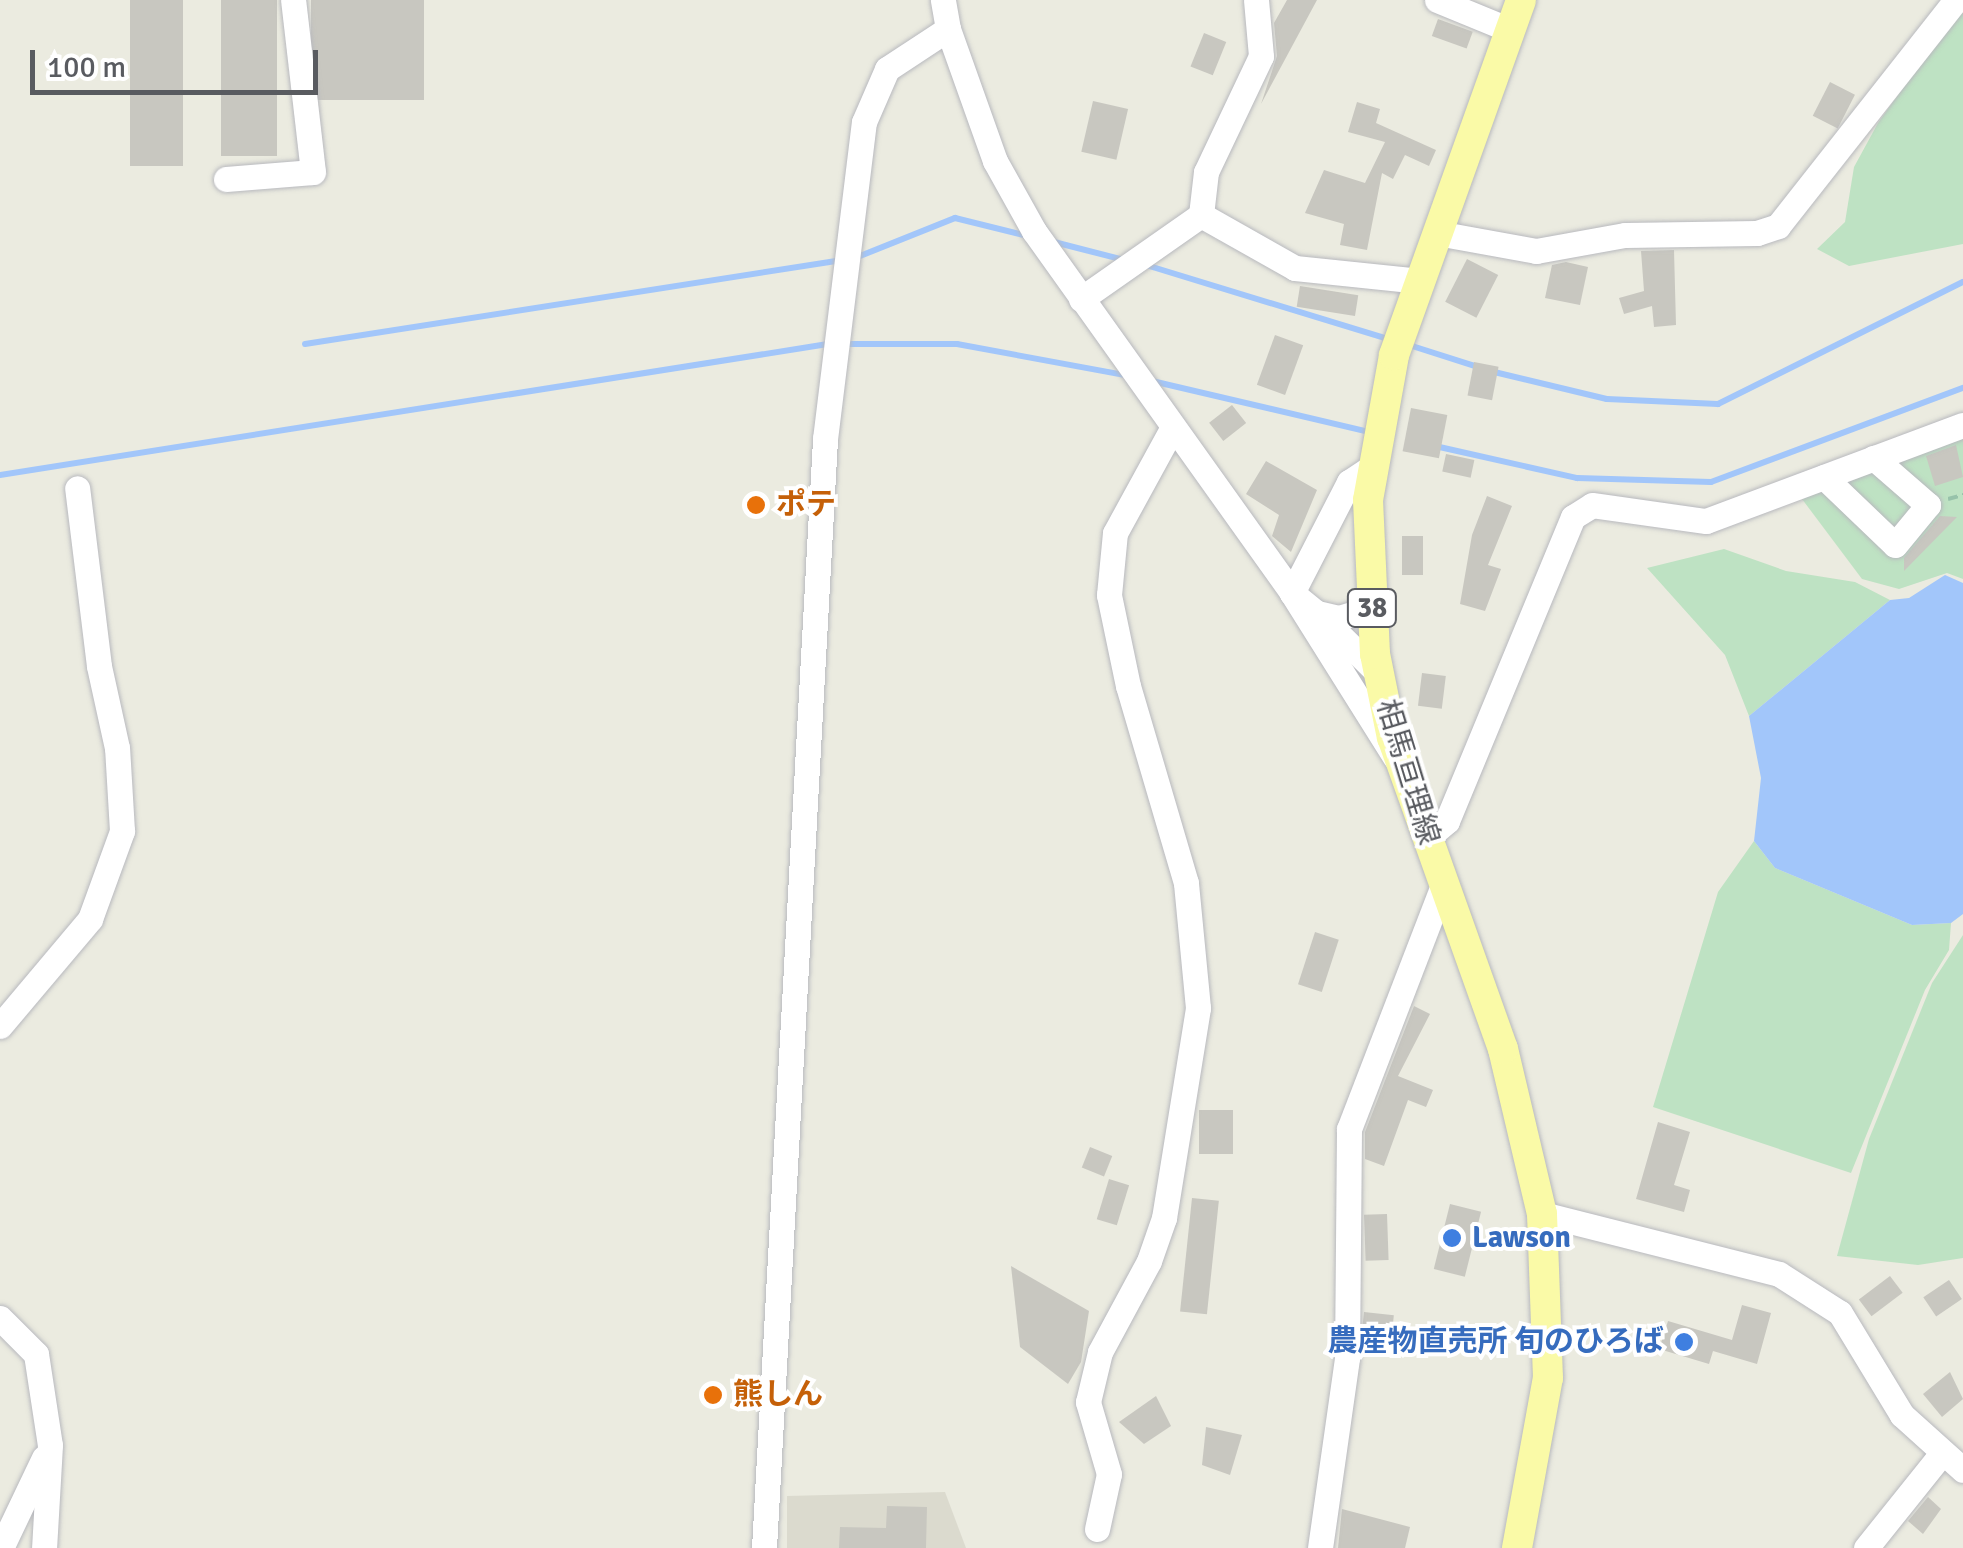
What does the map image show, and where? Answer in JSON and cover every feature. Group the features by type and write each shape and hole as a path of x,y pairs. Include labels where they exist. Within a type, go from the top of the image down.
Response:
{"main road":[{"name":"相馬亘理線","path":"1517,1548 1548,1378 1542,1214 1503,1049 1401,764 1379,674 1372,608 1372,466 1394,355 1521,0"}],"street":[{"path":"226,179 312,172 292,0"},
{"path":"943,0 948,28 995,160 1081,299 1292,592 1401,764"},
{"path":"1081,299 1201,215 1206,172 1261,56 1256,0"},
{"path":"1436,0 1510,30"},
{"path":"1438,233 1536,250 1625,235 1757,233 1778,226 1956,0"},
{"path":"764,1548 805,708 833,371 855,176 872,93 907,52 948,28"},
{"path":"1201,215 1295,268 1420,281"},
{"path":"1427,838 1446,821 1573,517 1592,505 1706,521 1963,424"},
{"path":"1097,1529 1109,1474 1088,1402 1100,1352 1164,1218 1198,1008 1186,882 1128,686 1109,595 1115,533 1173,426"},
{"path":"1824,478 1895,545 1928,506 1874,458"},
{"path":"1292,592 1349,482 1372,466"},
{"path":"0,1026 90,918 122,831 117,748 99,666 77,488"},
{"path":"1292,592 1379,674"},
{"path":"1317,613 1358,618 1372,608"},
{"path":"1320,1548 1347,1358 1348,1129 1443,886"},
{"path":"1542,1214 1778,1274 1840,1312 1902,1415 1963,1470"},
{"path":"0,1318 36,1354 50,1445 44,1548"},
{"path":"1,1548 50,1445"},
{"path":"1866,1548 1942,1452"}],"shaded area":[{"path":"945,1492 966,1548 787,1548 787,1496"}],"green space":[{"path":"1963,3 1963,244 1849,266 1817,249 1845,222 1854,167 1878,123"},
{"path":"1963,433 1963,579 1947,573 1899,589 1862,579 1799,495"},
{"path":"1724,549 1786,571 1855,582 1890,600 1749,716 1725,655 1647,568"},
{"path":"1754,841 1775,868 1912,925 1951,923 1949,950 1925,990 1851,1173 1653,1107 1718,892"},
{"path":"1963,935 1963,1258 1918,1265 1837,1256 1869,1139 1932,983"}],"water":[{"path":"1945,575 1963,583 1963,914 1951,923 1912,925 1775,868 1754,841 1761,778 1749,716 1890,600 1909,598"}],"building":[{"path":"130,0 183,0 183,166 130,166"},
{"path":"221,0 277,0 277,156 221,156"},
{"path":"311,0 424,0 424,100 311,100"},
{"path":"1287,0 1317,0 1261,104 1277,56 1274,23"},
{"path":"1438,19 1473,32 1467,49 1432,36"},
{"path":"1204,33 1226,42 1213,75 1191,66"},
{"path":"1830,82 1855,95 1838,129 1813,116"},
{"path":"1093,101 1128,109 1116,160 1081,152"},
{"path":"1357,102 1380,109 1376,123 1436,150 1429,166 1405,155 1393,179 1382,173 1367,250 1340,245 1344,224 1305,213 1324,170 1365,183 1385,142 1348,132"},
{"path":"1674,250 1676,325 1654,327 1652,306 1624,314 1619,298 1644,291 1641,251"},
{"path":"1467,259 1498,275 1476,318 1445,302"},
{"path":"1566,262 1588,267 1580,305 1545,298 1552,265"},
{"path":"1300,286 1358,295 1355,316 1297,307"},
{"path":"1275,335 1303,345 1285,395 1257,385"},
{"path":"1474,362 1499,367 1492,400 1468,395"},
{"path":"1232,405 1246,423 1223,441 1209,423"},
{"path":"1411,408 1447,415 1439,458 1403,451"},
{"path":"1956,445 1963,477 1935,486 1926,456"},
{"path":"1446,454 1474,460 1471,478 1442,472"},
{"path":"1266,461 1317,490 1291,552 1272,536 1279,515 1246,494"},
{"path":"1487,496 1512,506 1488,565 1501,569 1485,611 1460,604 1472,535"},
{"path":"1940,516 1957,517 1904,571 1904,558"},
{"path":"1402,536 1423,536 1423,575 1402,575"},
{"path":"1422,673 1446,676 1442,709 1418,706"},
{"path":"1315,932 1339,940 1322,992 1298,984"},
{"path":"1414,1006 1430,1014 1398,1076 1433,1090 1426,1107 1408,1100 1384,1166 1365,1159 1365,1132"},
{"path":"1199,1110 1233,1110 1233,1154 1199,1154"},
{"path":"1658,1122 1690,1132 1674,1185 1690,1190 1684,1212 1636,1199"},
{"path":"1090,1147 1112,1156 1104,1176 1082,1167"},
{"path":"1109,1179 1129,1185 1117,1225 1097,1219"},
{"path":"1192,1198 1219,1201 1207,1314 1180,1311"},
{"path":"1450,1204 1481,1212 1465,1277 1434,1269"},
{"path":"1387,1214 1389,1260 1366,1261 1364,1215"},
{"path":"1011,1266 1089,1311 1081,1362 1068,1384 1020,1347"},
{"path":"1890,1276 1903,1293 1871,1316 1859,1299"},
{"path":"1949,1280 1962,1299 1936,1316 1923,1297"},
{"path":"1742,1305 1771,1313 1757,1364 1713,1351 1709,1364 1659,1349 1668,1321 1732,1340"},
{"path":"1364,1312 1394,1315 1391,1346 1361,1343"},
{"path":"1950,1372 1963,1399 1942,1417 1923,1394"},
{"path":"1156,1396 1171,1426 1144,1444 1119,1422"},
{"path":"1206,1427 1242,1435 1230,1475 1202,1465"},
{"path":"1928,1497 1941,1509 1923,1534 1908,1521"},
{"path":"887,1506 927,1507 926,1548 839,1548 840,1527 886,1528"},
{"path":"1342,1509 1410,1527 1405,1548 1338,1548"}],"waterway":[{"path":"855,258 955,218 1027,236"},
{"path":"1054,242 1124,260"},
{"path":"305,344 842,260"},
{"path":"1146,265 1392,340"},
{"path":"1490,371 1607,399 1718,404 1963,282"},
{"path":"0,475 828,344"},
{"path":"841,344 957,344 1125,375"},
{"path":"1409,345 1478,367"},
{"path":"1152,381 1374,433"},
{"path":"1435,446 1577,478 1711,482 1963,388"}],"place":[{"name":"ポテ","path":"756,505"},
{"name":"Lawson","path":"1452,1238"},
{"name":"農産物直売所 旬のひろば","path":"1684,1342"},
{"name":"熊しん","path":"713,1395"}]}
